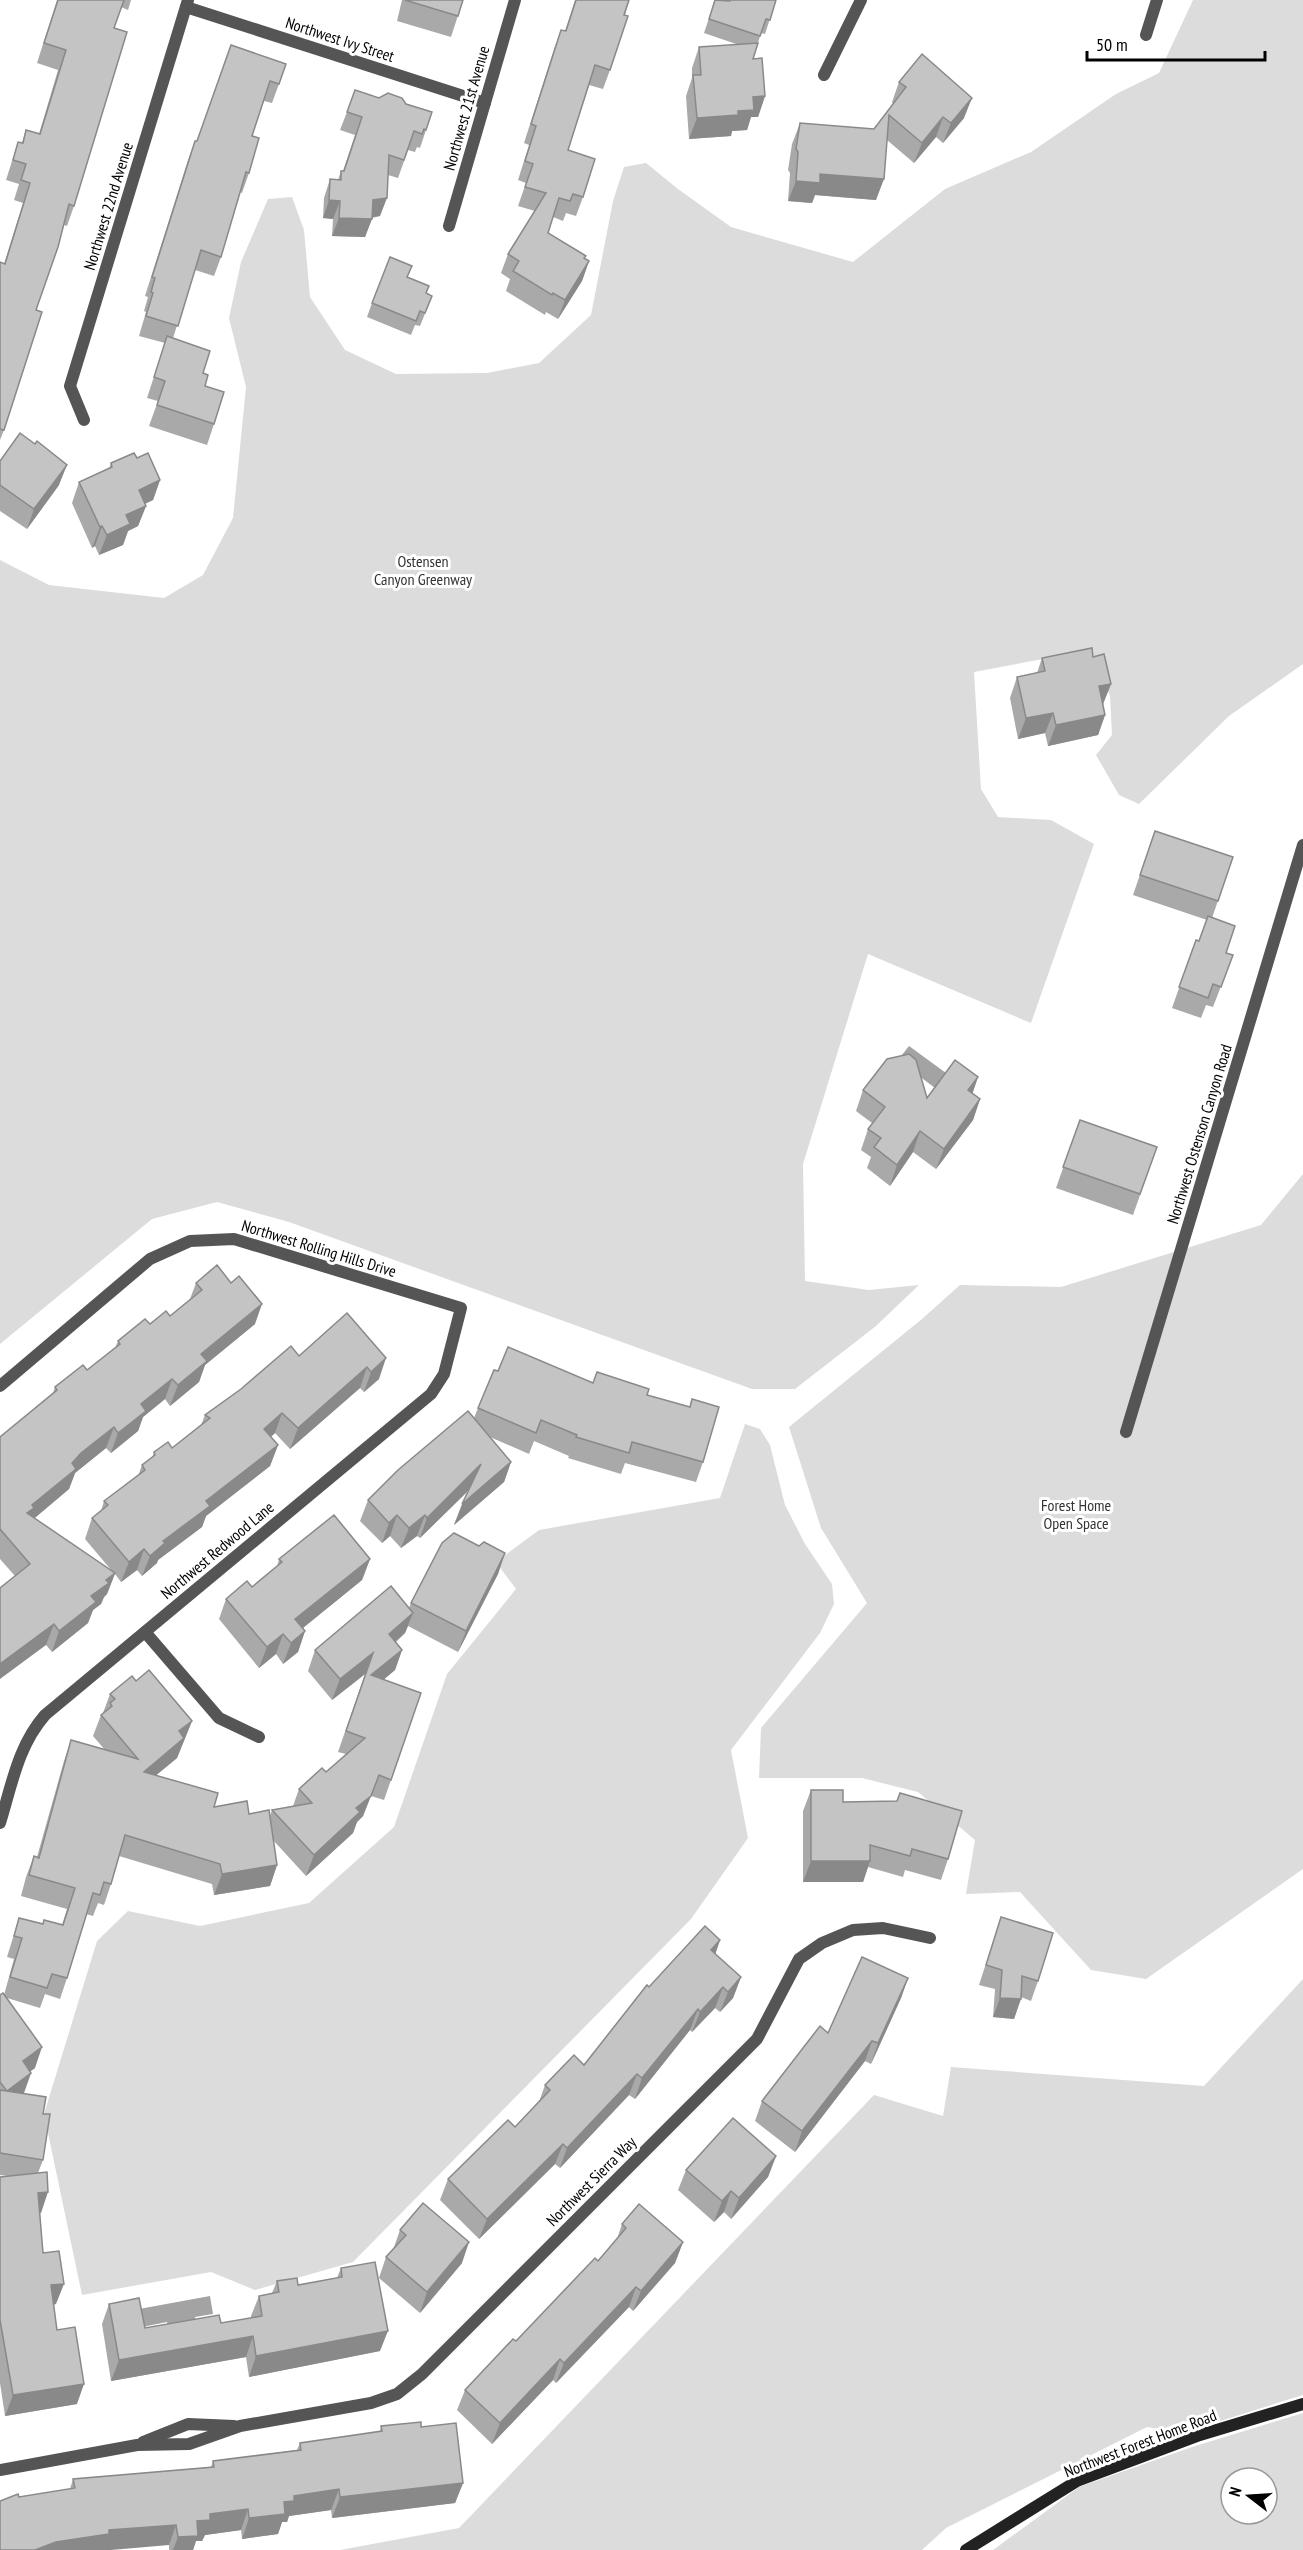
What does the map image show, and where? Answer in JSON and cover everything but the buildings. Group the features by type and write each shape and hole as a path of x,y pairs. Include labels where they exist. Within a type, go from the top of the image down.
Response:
{"street":[{"name":"Northwest 21st Avenue","path":"449,226 515,0"},
{"path":"824,75 861,0"},
{"path":"1146,35 1157,0"},
{"name":"Northwest Ivy Street","path":"187,3 484,103"},
{"name":"Northwest 22nd Avenue","path":"84,420 70,386 187,3"},
{"name":"Northwest Ostenson Canyon Road","path":"1126,1432 1303,845"},
{"name":"Northwest Rolling Hills Drive","path":"0,1386 150,1259 190,1241 234,1239 461,1308"},
{"name":"Northwest Redwood Lane","path":"0,1823 21,1752 31,1732 45,1715 431,1394 444,1374 461,1308"},
{"path":"145,1632 219,1718 259,1737"},
{"name":"Northwest Sierra Way","path":"0,2470 137,2445 189,2444 240,2426 371,2403 397,2394 422,2374 757,2039 800,1959 822,1943 853,1930 883,1928 930,1938"},
{"name":"Northwest Forest Home Road","path":"966,2550 1077,2481 1200,2435 1303,2404"},
{"name":"Northwest Sierra Way","path":"137,2445 188,2424 240,2426"}],"green space":[{"name":"Ostensen Canyon Greenway","path":"1193,0 1303,0 1303,664 1229,716 1139,804 1119,795 1096,755 1112,735 1110,696 1091,650 974,672 981,789 998,817 1051,820 1094,844 1031,1023 868,954 803,1164 805,1281 869,1290 919,1285 876,1326 795,1389 752,1389 289,1222 217,1202 152,1219 0,1344 0,560 49,585 164,598 203,575 233,518 246,387 229,318 241,262 268,199 292,197 304,230 310,297 345,350 396,374 487,373 539,363 591,315 613,201 624,167 646,163 731,227 853,262 945,189 1031,152 1116,94 1159,73"},
{"name":"Forest Home Open Space","path":"1303,1174 1303,1869 1146,1979 1091,1970 1020,1892 966,1894 975,1840 918,1792 862,1778 759,1778 761,1728 867,1603 821,1528 789,1427 922,1319 960,1285 1061,1287 1261,1225"},
{"path":"745,1424 760,1429 770,1445 785,1505 805,1544 832,1584 834,1604 820,1633 731,1750 748,1838 691,1919 353,2262 255,2290 211,2272 82,2295 44,2114 97,1941 128,1911 200,1926 309,1903 394,1827 447,1674 516,1589 496,1562 539,1530 720,1498"},
{"path":"1303,1979 1303,2395 1182,2433 1147,2427 946,2528 922,2550 340,2550 459,2528 874,2095 943,2116 951,2067 1204,2086"},
{"path":"1303,2413 1303,2550 993,2550 1079,2487 1192,2447"}],"shaded area":[{"path":"909,1046 946,1073 935,1088 898,1060"},
{"path":"210,2296 213,2314 195,2317 198,2334 171,2339 167,2322 142,2327 139,2309"}]}
